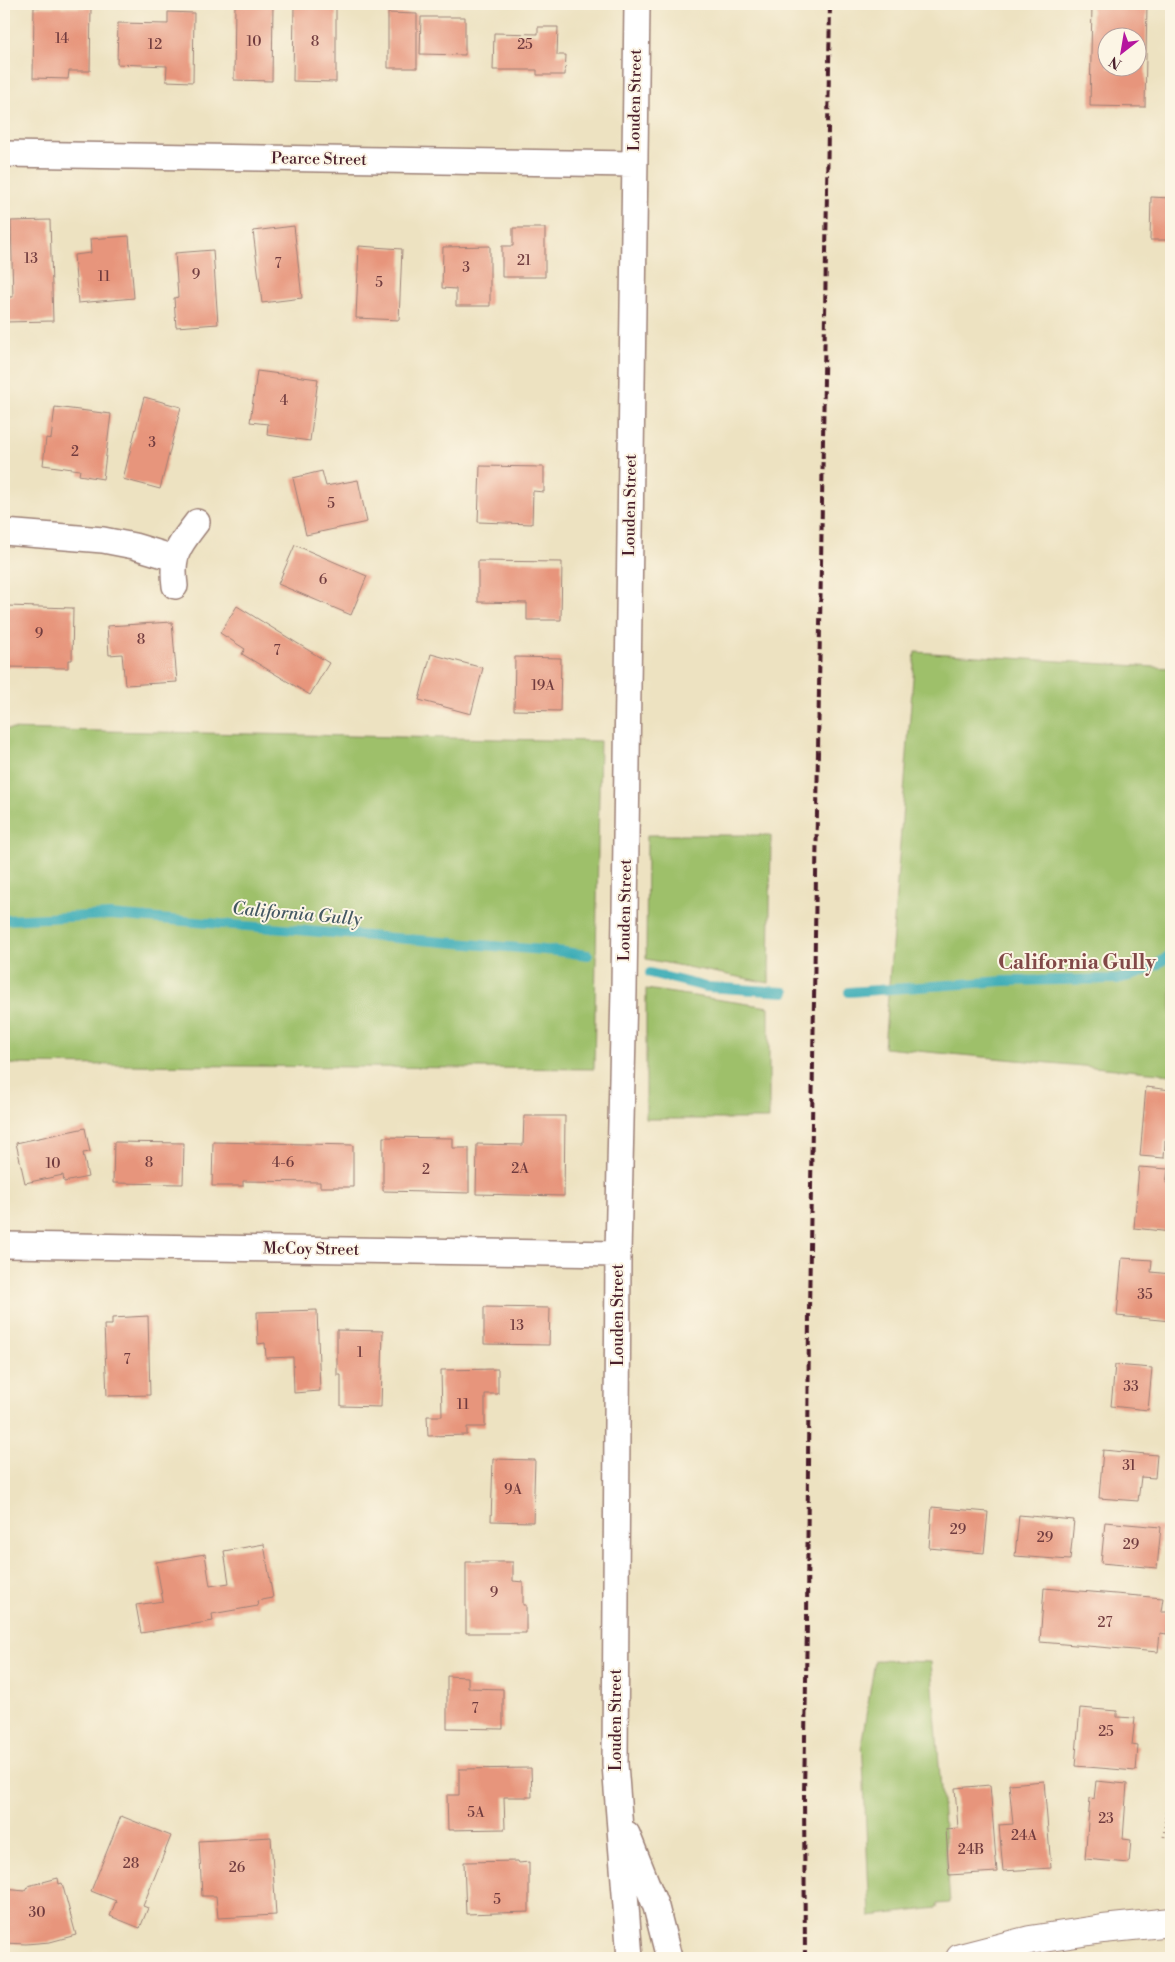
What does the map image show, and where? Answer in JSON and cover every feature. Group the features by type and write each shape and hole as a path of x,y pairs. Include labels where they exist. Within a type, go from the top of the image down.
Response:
{"street":[{"name":"Louden Street","path":"630,1958 615,1764 618,1254 624,999 637,4"},
{"name":"Pearce Street","path":"4,154 634,164"},
{"path":"175,586 174,558 181,543 197,522"},
{"path":"4,532 103,540 134,546 174,558"},
{"name":"McCoy Street","path":"4,1245 618,1254"},
{"name":"Louden Street","path":"620,1816 656,1907 669,1958"},
{"path":"960,1958 1030,1940 1103,1929 1171,1922"}],"path":[{"path":"1164,1838 1171,1757"}],"green space":[{"path":"915,652 1171,668 1171,1074 884,1048"},
{"path":"4,729 600,741 594,1069 4,1064"},
{"path":"647,835 771,835 769,983 646,959"},
{"path":"646,989 769,1007 769,1119 646,1119"},
{"path":"875,1660 931,1662 950,1903 938,1904 937,1908 870,1916 862,1740"}],"building":[{"path":"235,4 273,4 272,81 234,80"},
{"path":"294,4 336,4 336,82 293,81"},
{"path":"1092,4 1147,4 1147,28 1098,28 1098,78 1146,78 1145,107 1090,106"},
{"path":"34,7 91,8 90,71 69,71 68,79 33,78"},
{"path":"168,12 194,13 193,82 166,81 167,66 117,64 118,23 168,24"},
{"path":"388,13 417,14 417,68 388,68"},
{"path":"421,17 465,17 465,55 420,54"},
{"path":"538,27 558,27 557,55 566,55 565,75 537,75 537,70 493,70 494,33 538,34"},
{"path":"1151,197 1171,198 1171,240 1150,240"},
{"path":"50,220 53,321 4,322 4,297 13,297 11,221"},
{"path":"294,226 302,298 262,303 253,231"},
{"path":"513,228 545,228 545,277 502,277 502,246 513,246"},
{"path":"129,236 134,298 78,303 74,255 91,253 90,239"},
{"path":"359,246 402,249 399,320 356,318"},
{"path":"490,246 490,306 456,306 456,289 442,288 443,247"},
{"path":"213,250 218,324 176,327 174,298 178,297 175,253"},
{"path":"257,371 318,379 310,441 267,435 268,424 250,422"},
{"path":"144,397 181,407 160,489 123,479"},
{"path":"55,407 111,414 103,479 79,475 80,470 43,465 46,438 51,439"},
{"path":"480,466 544,467 544,492 533,491 532,524 478,522"},
{"path":"322,471 326,486 358,480 367,522 306,535 293,478"},
{"path":"295,545 367,576 351,615 278,584"},
{"path":"478,561 562,562 561,620 527,620 527,603 478,602"},
{"path":"7,606 73,608 72,660 68,660 68,668 6,667"},
{"path":"237,606 329,663 310,695 242,654 245,649 220,633"},
{"path":"172,622 177,682 125,685 122,654 109,655 107,626"},
{"path":"431,654 483,668 471,714 419,700"},
{"path":"515,657 561,658 560,711 514,710"},
{"path":"1146,1087 1171,1090 1171,1142 1165,1141 1164,1158 1140,1156"},
{"path":"524,1116 565,1116 564,1196 476,1194 477,1144 523,1145"},
{"path":"85,1128 90,1152 83,1153 88,1177 64,1182 63,1175 25,1183 16,1143"},
{"path":"383,1137 453,1138 453,1148 469,1148 469,1193 383,1191"},
{"path":"114,1142 184,1143 183,1184 113,1183"},
{"path":"213,1142 353,1145 353,1187 320,1187 320,1182 243,1181 243,1186 212,1186"},
{"path":"1139,1167 1168,1169 1166,1183 1171,1184 1171,1232 1134,1228"},
{"path":"1122,1258 1152,1260 1151,1272 1171,1274 1171,1321 1117,1316"},
{"path":"484,1307 550,1308 549,1345 484,1344"},
{"path":"317,1310 320,1391 294,1393 293,1357 266,1358 265,1343 258,1344 257,1312"},
{"path":"148,1316 150,1395 107,1396 104,1325 112,1325 112,1318"},
{"path":"337,1330 383,1331 381,1407 341,1406 341,1375 337,1375"},
{"path":"1115,1365 1152,1368 1148,1410 1111,1406"},
{"path":"498,1369 498,1394 485,1394 485,1427 467,1427 467,1435 428,1436 427,1416 442,1416 441,1370"},
{"path":"1103,1450 1157,1455 1155,1478 1141,1477 1138,1501 1099,1498"},
{"path":"493,1459 535,1460 533,1522 491,1521"},
{"path":"932,1507 988,1512 984,1553 929,1548"},
{"path":"1019,1515 1074,1520 1070,1560 1015,1556"},
{"path":"1105,1522 1161,1527 1157,1568 1101,1563"},
{"path":"264,1544 273,1598 257,1601 258,1606 212,1614 213,1621 141,1633 136,1605 163,1601 156,1562 205,1554 210,1586 229,1583 224,1551"},
{"path":"466,1562 513,1562 513,1581 523,1582 523,1605 526,1605 526,1633 466,1633"},
{"path":"1044,1588 1163,1598 1161,1612 1168,1612 1167,1634 1160,1633 1158,1652 1040,1642"},
{"path":"447,1676 468,1677 468,1688 503,1689 503,1729 447,1728"},
{"path":"1080,1708 1117,1711 1117,1717 1135,1718 1132,1745 1138,1746 1136,1771 1075,1766"},
{"path":"531,1768 532,1797 504,1797 505,1829 448,1830 447,1795 459,1795 459,1769"},
{"path":"1044,1781 1051,1868 1003,1871 999,1825 1013,1824 1009,1784"},
{"path":"1096,1781 1127,1784 1123,1839 1131,1840 1129,1863 1085,1859 1090,1798 1094,1799"},
{"path":"990,1785 997,1872 949,1875 946,1829 958,1828 955,1788"},
{"path":"121,1816 171,1836 143,1906 148,1908 140,1928 110,1916 116,1901 91,1891"},
{"path":"271,1837 276,1915 218,1918 216,1896 202,1896 199,1841"},
{"path":"518,1861 519,1863 529,1862 529,1912 466,1914 464,1862"},
{"path":"58,1878 59,1884 62,1883 76,1935 50,1942 4,1943 4,1889 25,1891 28,1886"}],"waterway":[{"name":"California Gully","path":"4,920 110,915 588,955"},
{"name":"California Gully","path":"849,992 1004,981 1118,979 1138,974 1158,964 1171,954"},
{"name":"California Gully","path":"650,973 706,987 785,992"}],"railway":[{"path":"805,1958 804,1794 809,1311 830,4"}],"district":[{"name":"California Gully","path":"1077,963"}]}
